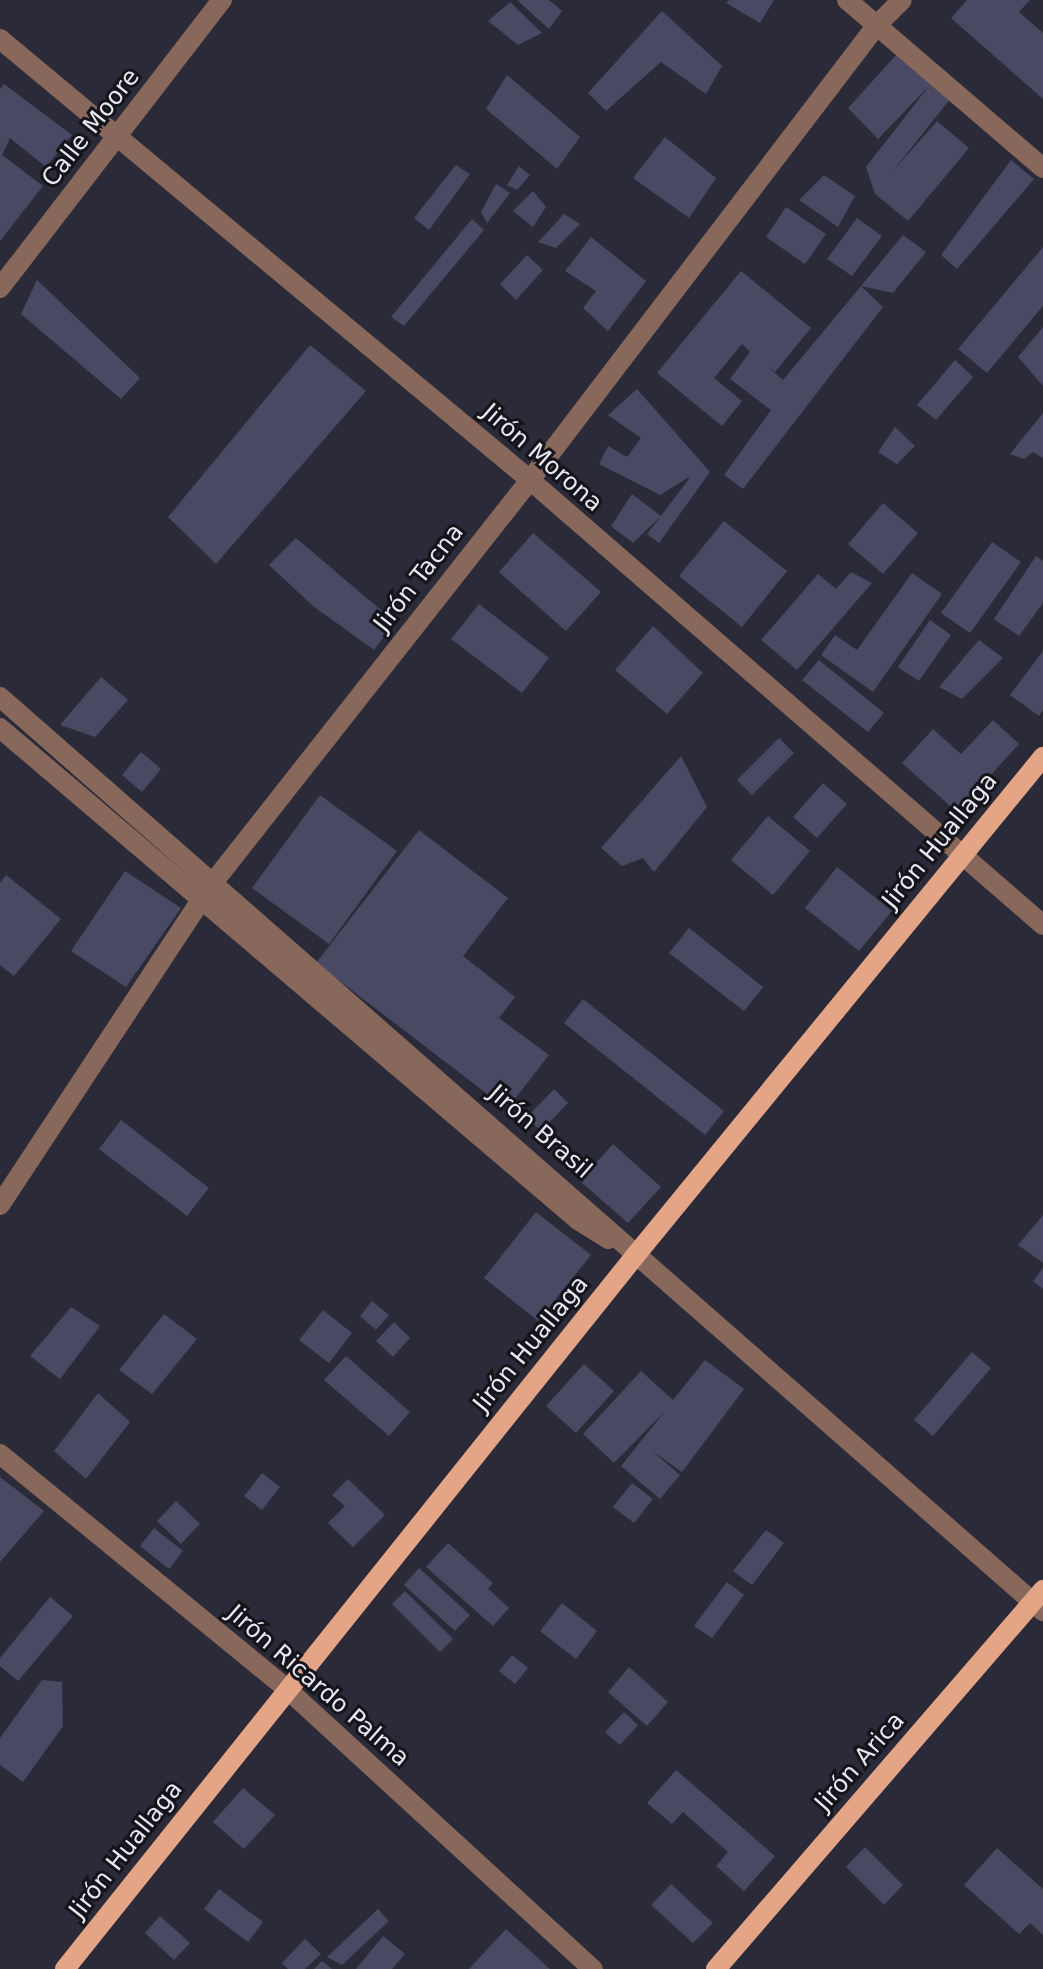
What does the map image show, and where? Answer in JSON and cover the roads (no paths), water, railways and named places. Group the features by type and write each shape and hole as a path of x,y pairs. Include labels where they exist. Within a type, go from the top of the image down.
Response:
{"main road":[{"name":"Jirón Huallaga","path":"65,1969 635,1256 1043,757"},
{"name":"Jirón Arica","path":"716,1969 1040,1601"}],"street":[{"name":"Calle Moore","path":"0,288 222,0"},
{"path":"847,0 1043,168"},
{"name":"Jirón Tacna","path":"0,1205 208,890 530,480 877,25 902,0"},
{"name":"Jirón Morona","path":"0,39 530,480 960,858 1043,925"},
{"path":"0,697 208,890 578,1220 635,1256 1040,1601"},
{"path":"0,728 208,890"},
{"name":"Jirón Ricardo Palma","path":"0,1454 287,1689 593,1969"}]}
